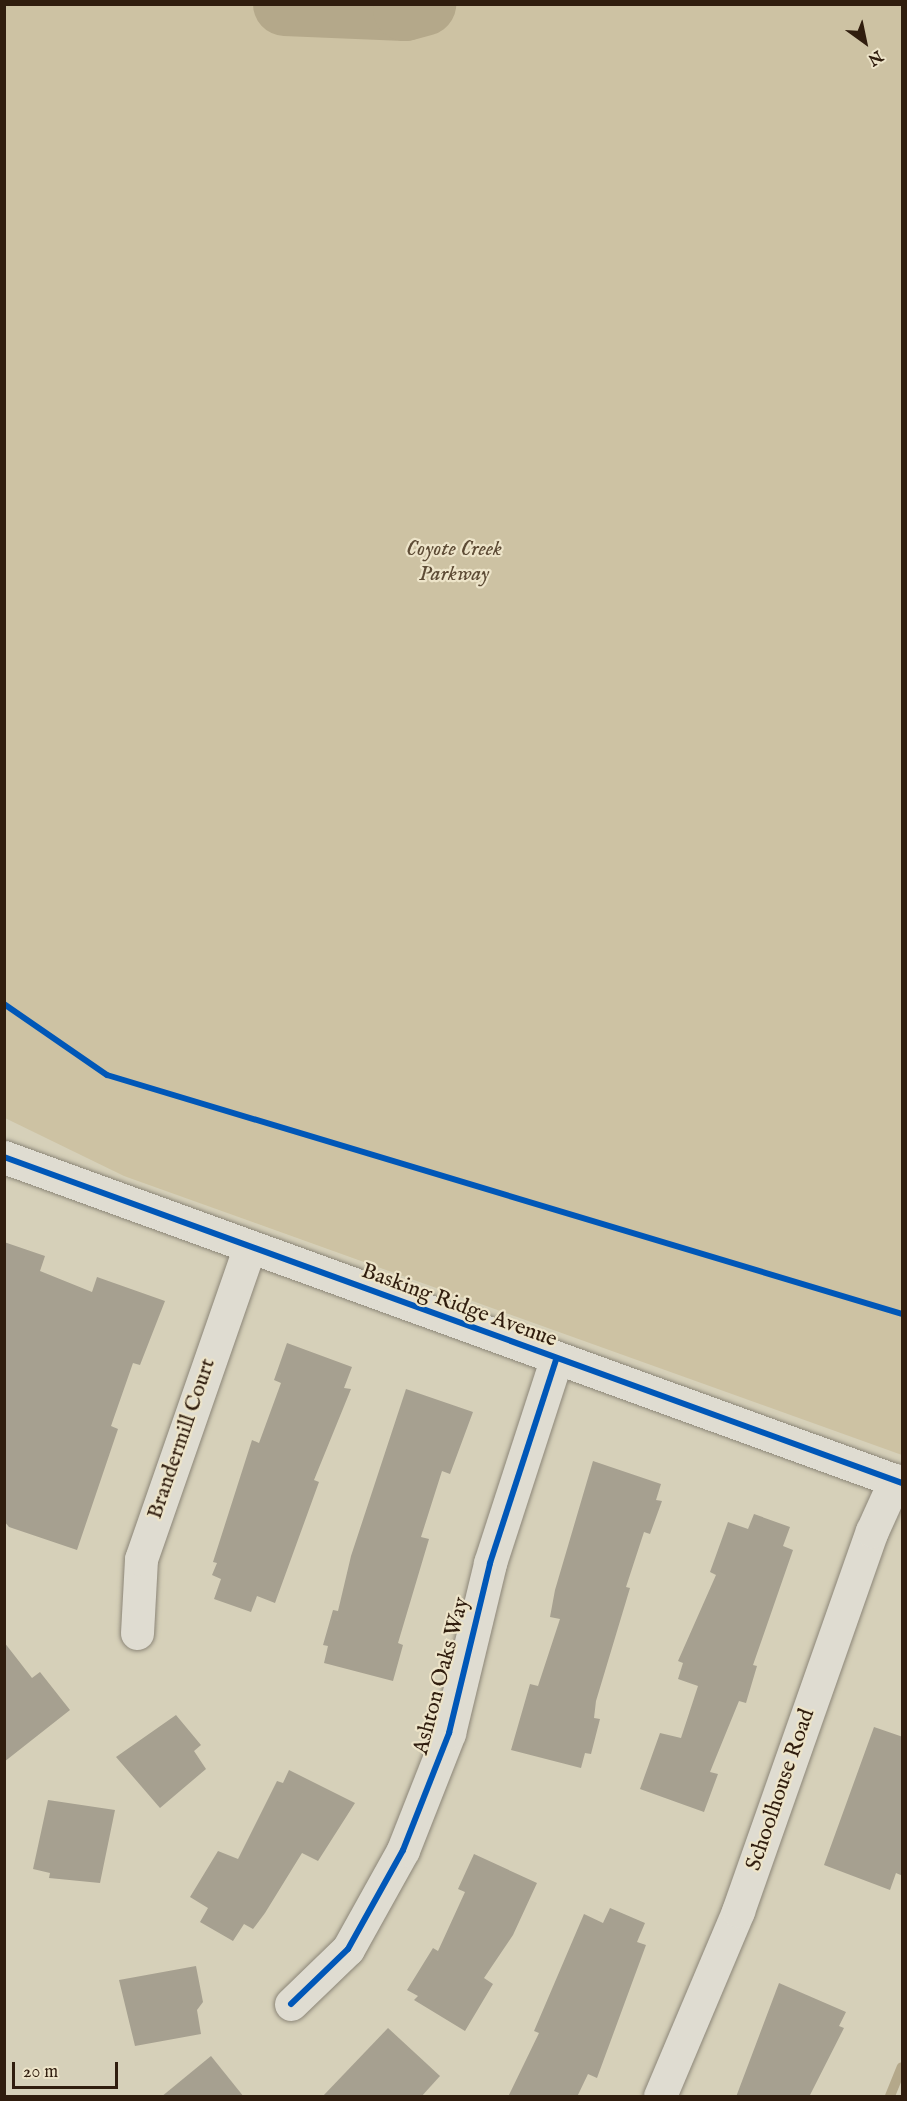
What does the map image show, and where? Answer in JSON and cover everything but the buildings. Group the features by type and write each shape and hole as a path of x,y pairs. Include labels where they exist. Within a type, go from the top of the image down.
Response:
{"street":[{"name":"Basking Ridge Avenue","path":"4,1157 249,1249 899,1482"},
{"name":"Brandermill Court","path":"137,1633 141,1560 249,1249"},
{"name":"Ashton Oaks Way","path":"291,2004 348,1949 403,1850 449,1733 490,1563 556,1360"},
{"name":"Schoolhouse Road","path":"660,2097 738,1911 868,1542 899,1482"}],"green space":[{"name":"Coyote Creek Parkway","path":"4,5 902,5 902,1455 124,1176 5,1118"}],"waterway":[{"path":"285,4 405,9 424,4"},
{"path":"890,2096 902,2067"}],"cycle path":[{"path":"4,1004 107,1075 902,1314"},
{"path":"4,1157 902,1483"},
{"path":"291,2004 348,1949 403,1850 449,1733 490,1563 556,1360"}]}
